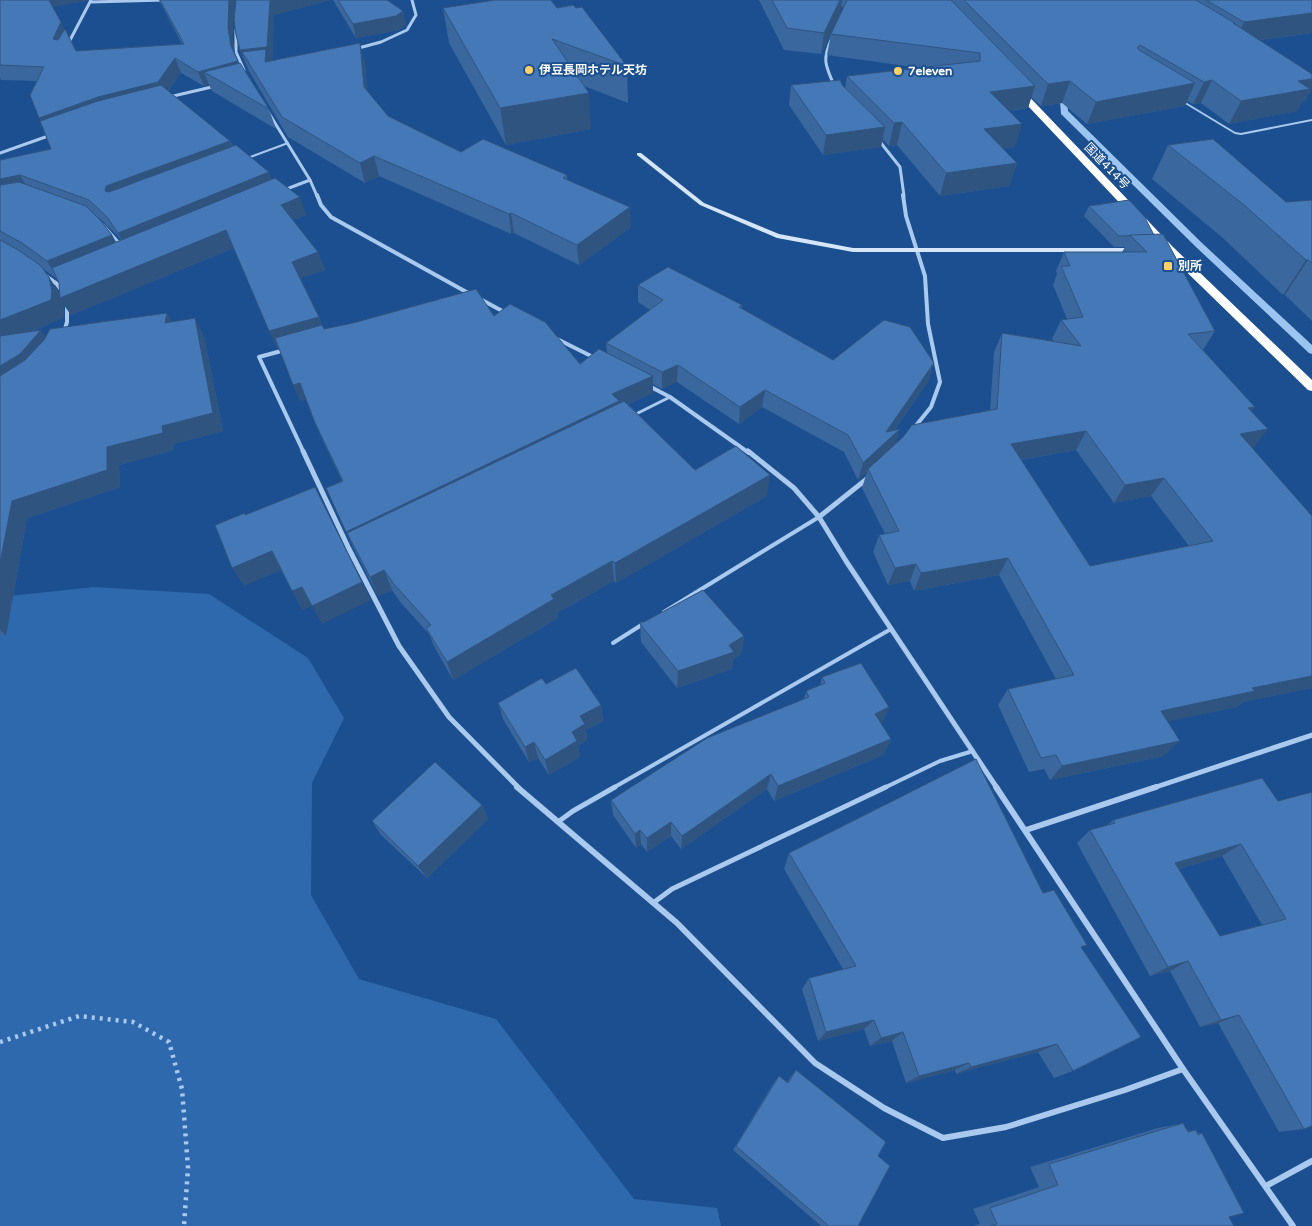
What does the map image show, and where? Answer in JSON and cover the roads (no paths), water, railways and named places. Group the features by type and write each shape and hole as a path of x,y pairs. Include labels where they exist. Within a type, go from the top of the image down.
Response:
{"highway":[{"name":"国道414号","path":"1008,79 1165,250 1312,386"}],"street":[{"path":"67,44 91,1 171,0"},
{"path":"353,50 381,42 407,30 416,16 412,0"},
{"path":"237,26 236,52 246,73"},
{"path":"836,31 824,52 824,59 836,90"},
{"path":"243,68 252,67"},
{"path":"161,99 223,84"},
{"path":"264,105 310,180 321,205 331,217 508,314"},
{"path":"0,153 29,144 59,131"},
{"path":"876,138 890,152 900,167 906,216 925,276 928,324 940,382 931,407 910,434"},
{"path":"639,154 702,204 777,236 853,250 916,252 1143,250"},
{"path":"282,191 310,180"},
{"path":"40,273 57,284 66,297 67,322 63,337"},
{"path":"57,284 66,280"},
{"path":"464,299 473,296"},
{"path":"551,336 604,363"},
{"path":"296,347 259,357 351,552 399,646 449,717 507,778 677,923 815,1063 884,1108 943,1138 1006,1127 1125,1090 1183,1069"},
{"path":"647,385 670,397 732,439 794,488 819,517 1183,1069 1293,1226"},
{"path":"819,517 875,471"},
{"path":"1026,830 1312,735"},
{"path":"1266,1186 1312,1161"}],"lane":[{"path":"1174,96 1235,133 1241,134 1312,120"},
{"path":"244,159 288,143"},
{"path":"98,221 123,249"},
{"path":"630,417 670,397"},
{"path":"662,612 819,517"},
{"path":"351,552 359,548"},
{"path":"613,643 646,622"},
{"path":"558,822 573,810 892,629"},
{"path":"653,904 672,889 940,761 974,751"}],"waterway":[{"path":"1062,89 1064,112 1199,245 1312,351"}],"place":[{"name":"伊豆長岡ホテル天坊","path":"529,70"},
{"name":"7eleven","path":"898,71"},
{"name":"別所","path":"1168,266"}]}
